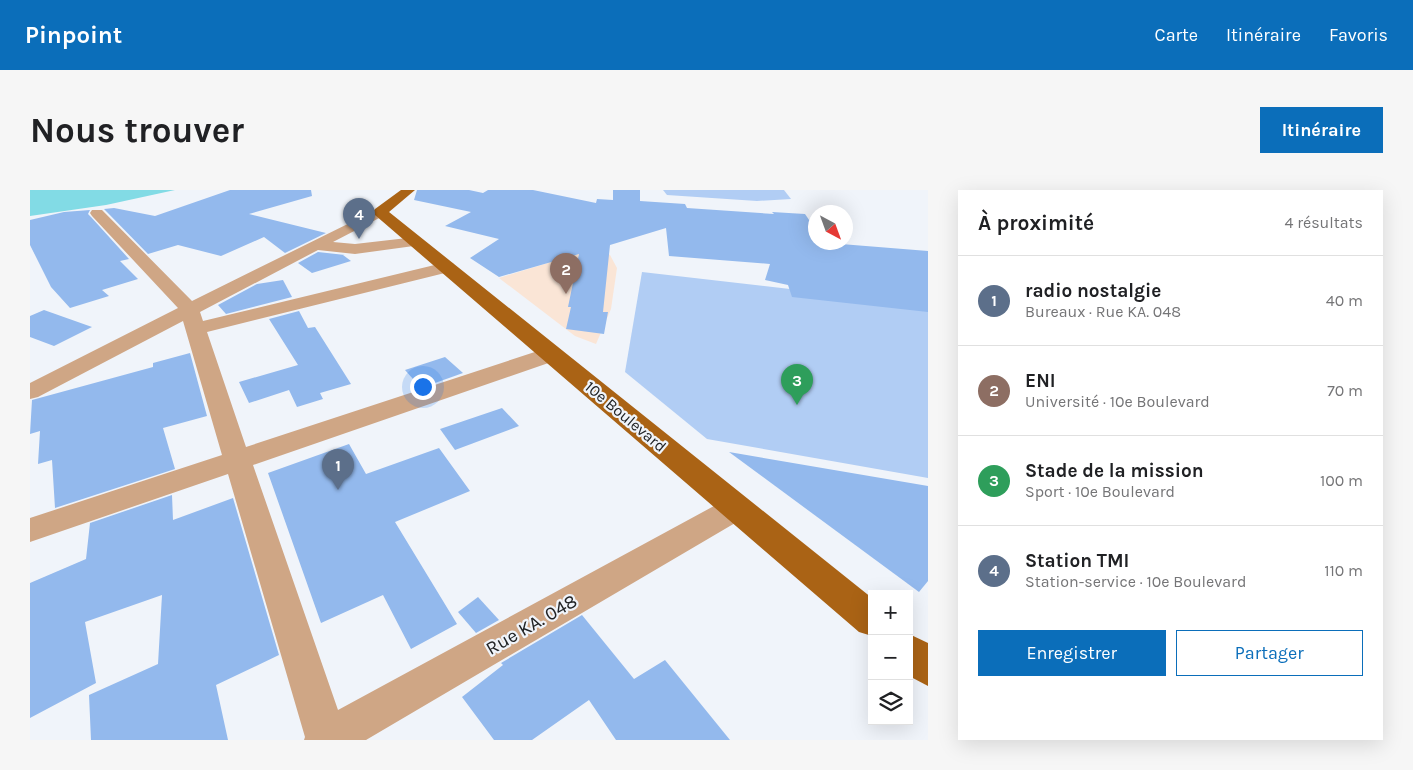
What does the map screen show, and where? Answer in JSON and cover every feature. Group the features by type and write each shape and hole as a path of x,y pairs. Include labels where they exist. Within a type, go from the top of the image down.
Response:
{"main road":[{"path":"380,212 408,190"},
{"name":"10e Boulevard","path":"380,212 868,617"},
{"path":"913,655 928,667"}],"street":[{"path":"30,392 192,319 316,245 380,212"},
{"path":"97,213 192,319 326,740"},
{"path":"316,245 355,248 416,242"},
{"path":"192,319 447,267"},
{"path":"30,530 552,354"},
{"name":"Rue KA. 048","path":"326,740 736,508"}],"shaded area":[{"path":"30,190 175,190 106,205 30,216"},
{"path":"663,190 784,190 791,199 757,201 667,195"},
{"path":"600,247 610,255 617,268 611,309 596,344 575,336 499,278"},
{"path":"642,272 928,305 928,478 707,439 625,372"}],"building":[{"path":"230,190 311,190 312,196 249,214 326,233 285,253 264,237 221,256 178,245 148,254 104,209 114,208 155,216"},
{"path":"417,190 469,190 483,193 488,190 533,190 596,203 597,199 613,200 613,190 640,190 640,201 685,204 687,208 774,214 772,212 805,214 808,218 808,250 853,250 853,245 928,251 928,312 792,297 788,285 765,280 770,264 669,256 666,228 610,245 603,312 608,312 604,334 566,329 571,307 568,307 579,254 499,277 470,258 499,239 445,226 471,212 414,200"},
{"path":"90,210 88,214 129,259 120,261 138,279 102,290 109,296 70,308 51,287 30,245 30,220 64,212"},
{"path":"318,252 345,255 343,255 351,261 312,273 298,263"},
{"path":"283,280 292,297 226,314 218,305 257,284"},
{"path":"44,310 92,327 54,346 30,337 30,316"},
{"path":"299,311 308,328 315,327 351,384 320,393 323,399 297,407 289,390 249,403 239,382 298,365 269,319"},
{"path":"190,353 207,416 163,428 175,469 55,508 52,460 38,464 40,431 30,434 32,400 153,367 153,363"},
{"path":"445,357 463,373 421,388 405,370"},
{"path":"502,408 519,426 455,450 440,429"},
{"path":"349,444 366,474 439,448 470,491 395,522 457,624 411,649 383,595 321,623 268,473"},
{"path":"729,452 928,486 928,581 919,592"},
{"path":"172,495 173,520 233,498 279,655 216,685 228,740 91,740 89,695 158,664 162,595 85,622 96,683 30,718 30,583 86,559 90,523"},
{"path":"478,597 499,620 476,633 458,612"},
{"path":"582,615 634,679 665,660 730,740 616,740 589,700 532,740 494,740 462,697 503,665 501,663"}],"place":[{"name":"Station TMI","path":"359,239"},
{"name":"ENI","path":"566,294"},
{"name":"Stade de la mission","path":"797,405"},
{"name":"radio nostalgie","path":"338,490"}]}
